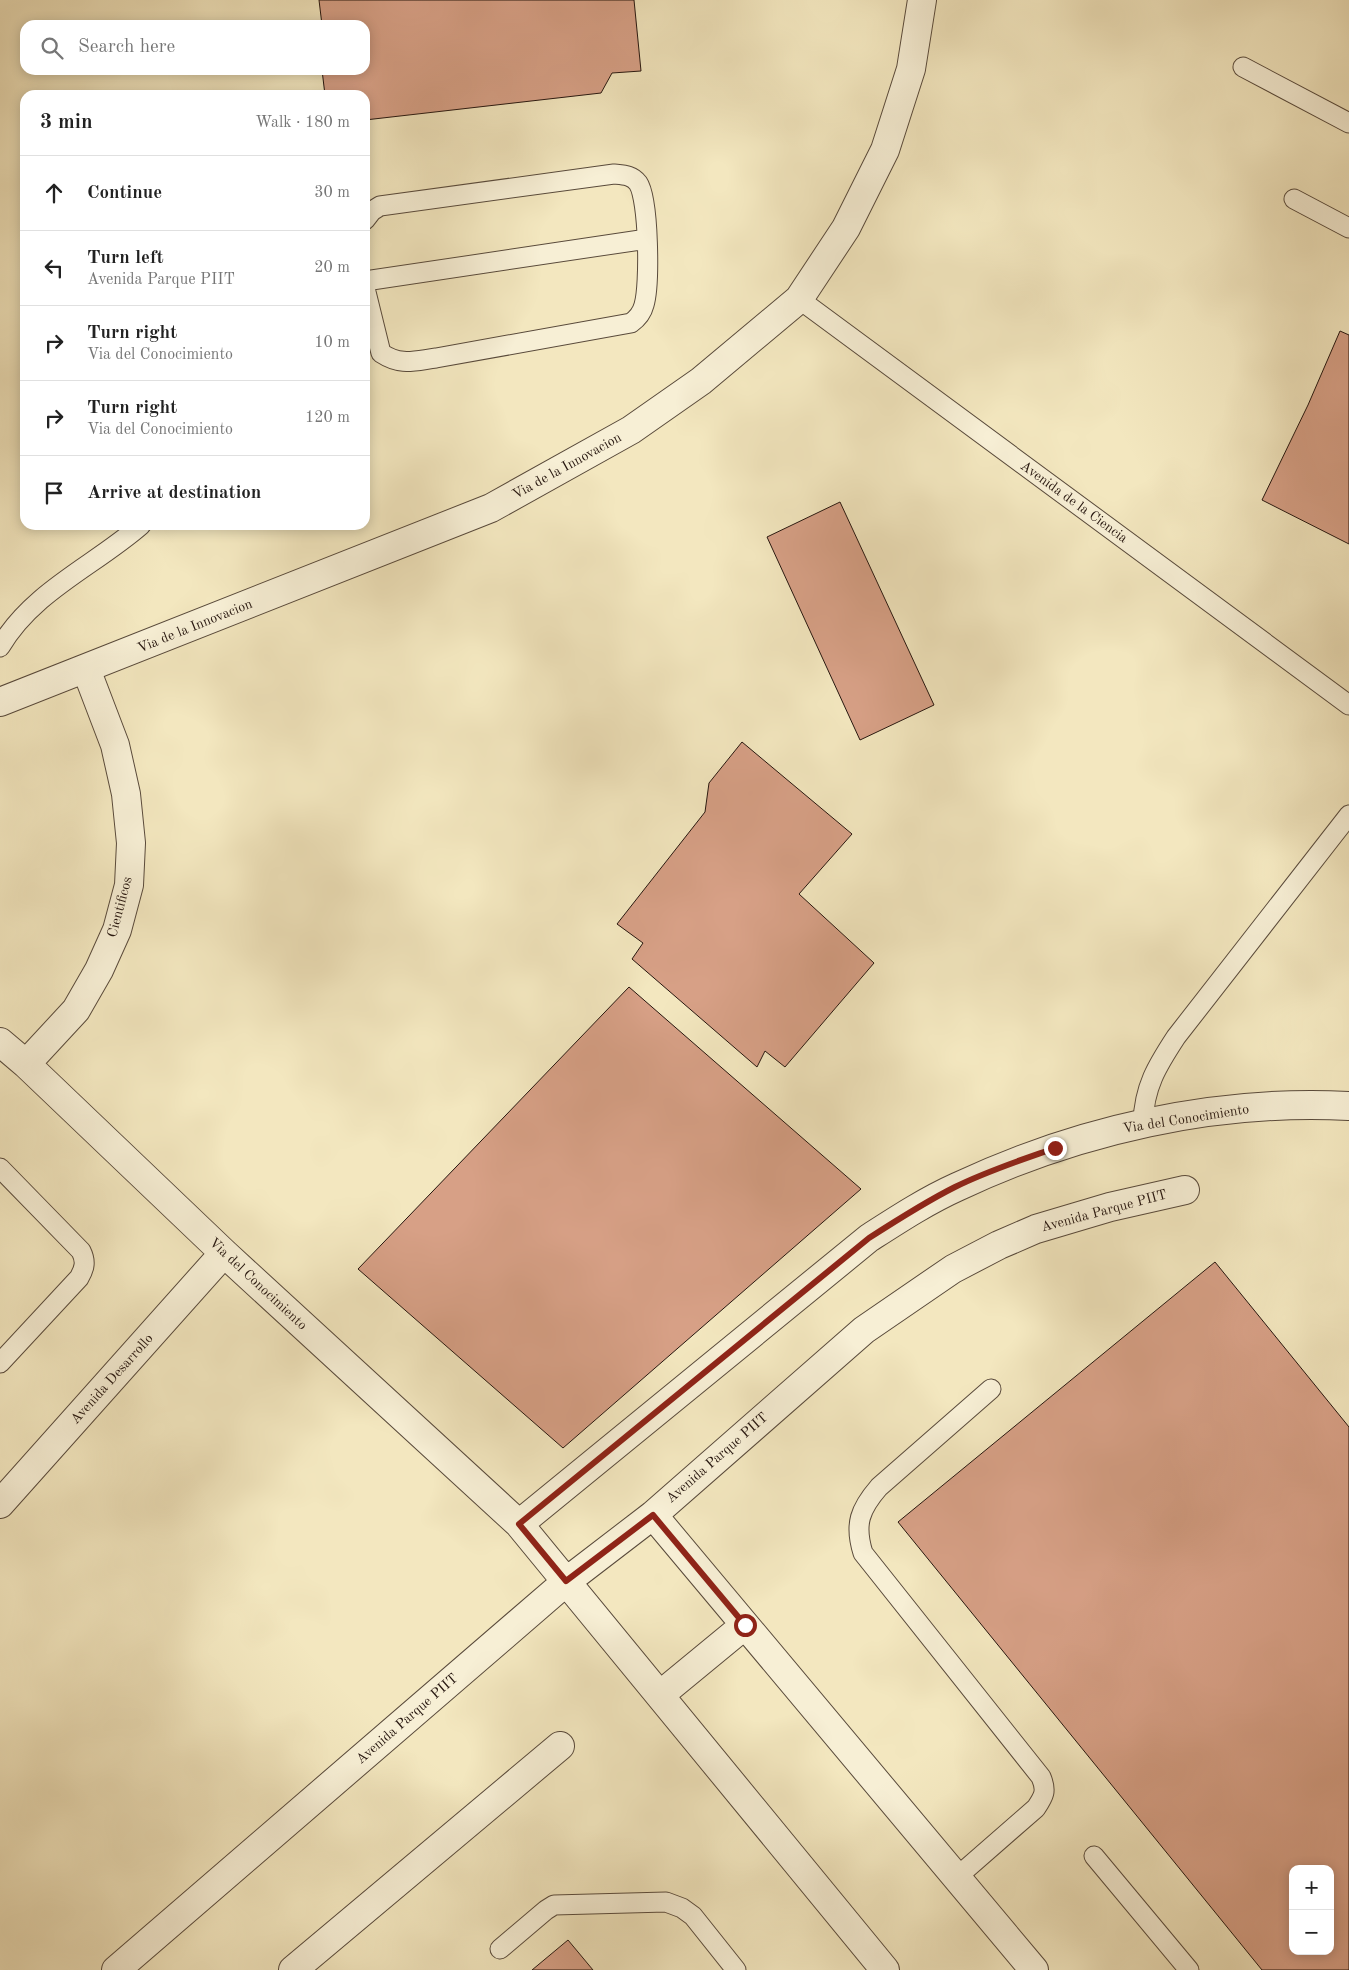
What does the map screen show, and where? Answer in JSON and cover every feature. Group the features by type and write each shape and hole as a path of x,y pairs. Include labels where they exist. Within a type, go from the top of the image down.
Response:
{"street":[{"name":"Via de la Innovacion","path":"0,702 491,508 631,430 701,382 799,299 846,228 885,150 911,69 922,0"},
{"name":"Cientificos","path":"26,1064 76,1010 99,970 116,930 129,885 131,843 126,794 115,745 86,669"},
{"name":"Via del Conocimiento","path":"0,1042 26,1064 224,1253 519,1524 886,1970"},
{"name":"Via del Conocimiento","path":"519,1524 869,1238 955,1187 1011,1163 1055,1148 1143,1123 1276,1106 1349,1106"},
{"name":"Avenida Parque PIIT","path":"116,1970 566,1581 653,1515 864,1330 953,1269 999,1245 1059,1221 1185,1190"},
{"name":"Avenida Desarrollo","path":"0,1504 224,1253"},
{"path":"653,1515 1034,1970"},
{"path":"660,1695 745,1625"},
{"path":"293,1970 560,1746"}],"lane":[{"path":"1243,68 1349,123"},
{"path":"370,214 380,206 614,174 626,175 634,178 642,189 647,239 646,298 641,313 631,323 436,358 398,362 381,353 370,308"},
{"path":"1294,199 1349,228"},
{"path":"370,280 647,239"},
{"name":"Avenida de la Ciencia","path":"799,299 1349,705"},
{"path":"0,647 21,618 43,596 133,530"},
{"path":"1143,1123 1148,1087 1176,1037 1349,815"},
{"path":"0,1168 81,1250 85,1259 84,1268 79,1278 0,1363"},
{"path":"957,1877 1036,1808 1044,1797 1045,1786 1041,1777 863,1553 858,1536 859,1519 867,1501 880,1487 991,1390"},
{"path":"1094,1856 1189,1970"},
{"path":"500,1949 554,1905 666,1902 682,1908 693,1916 736,1970"}],"building":[{"path":"319,0 634,0 641,71 612,73 601,93 370,119 370,90 324,90 323,75 370,75 370,20 321,20"},
{"path":"1340,331 1349,335 1349,544 1262,500 1308,405"},
{"path":"840,502 934,705 860,740 767,537"},
{"path":"742,742 852,834 799,894 874,963 785,1067 765,1051 757,1067 632,959 643,943 617,924 705,812 709,783"},
{"path":"629,987 861,1189 563,1448 358,1269"},
{"path":"1215,1262 1349,1427 1349,1970 1262,1970 898,1522"},
{"path":"568,1940 593,1970 532,1970"}],"route":[{"path":"745,1625 653,1515 566,1581 519,1524 869,1238 955,1187 1011,1163 1055,1148"}]}
